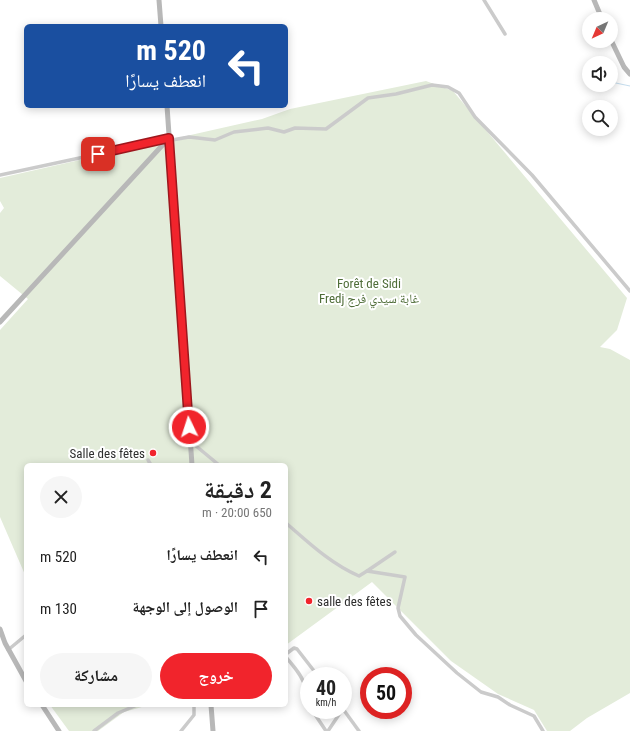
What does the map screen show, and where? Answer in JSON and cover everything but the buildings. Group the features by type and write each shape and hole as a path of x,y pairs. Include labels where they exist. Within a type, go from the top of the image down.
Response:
{"main road":[{"path":"159,0 161,24"},
{"path":"595,0 599,12"},
{"path":"615,48 624,67 630,74"},
{"path":"167,108 192,463"},
{"path":"0,322 170,139"},
{"path":"0,629 8,650 24,678"},
{"path":"43,707 59,731"},
{"path":"211,707 213,731"}],"street":[{"path":"484,0 505,34"},
{"path":"0,175 170,139 189,137 215,140 237,131 268,128 284,132 296,128 326,129 368,98 396,94 432,86 448,87 458,93 475,117 532,175 630,291"},
{"path":"190,441 217,463"},
{"path":"288,525 331,562 344,570 359,576 395,552"},
{"path":"367,571 405,577 398,608 400,616 416,635 481,692 498,697 510,705 534,716 543,731"},
{"path":"8,650 24,637"},
{"path":"288,652 294,648 297,649 311,667"},
{"path":"288,661 300,676"},
{"path":"94,731 118,713 132,707"},
{"path":"181,731 194,715 194,707"},
{"path":"318,719 327,731 336,719"},
{"path":"350,719 359,731"}],"green space":[{"name":"Forêt de Sidi Fredj غابة سيدي فرج","path":"426,81 453,91 627,298 617,330 600,347 610,349 630,360 630,693 587,718 570,731 547,731 534,710 498,694 451,661 372,582 288,644 288,463 24,463 24,572 0,517 0,330 28,299 0,276 0,213 4,208 0,201 0,178 262,119 290,109"},
{"path":"51,707 142,707 124,712 98,731 69,731"}],"waterway":[{"path":"618,83 630,86"}],"place":[{"name":"Salle des fêtes","path":"153,453"},
{"name":"salle des fêtes","path":"309,601"}],"route":[{"path":"98,154 169,138 189,427"}]}
